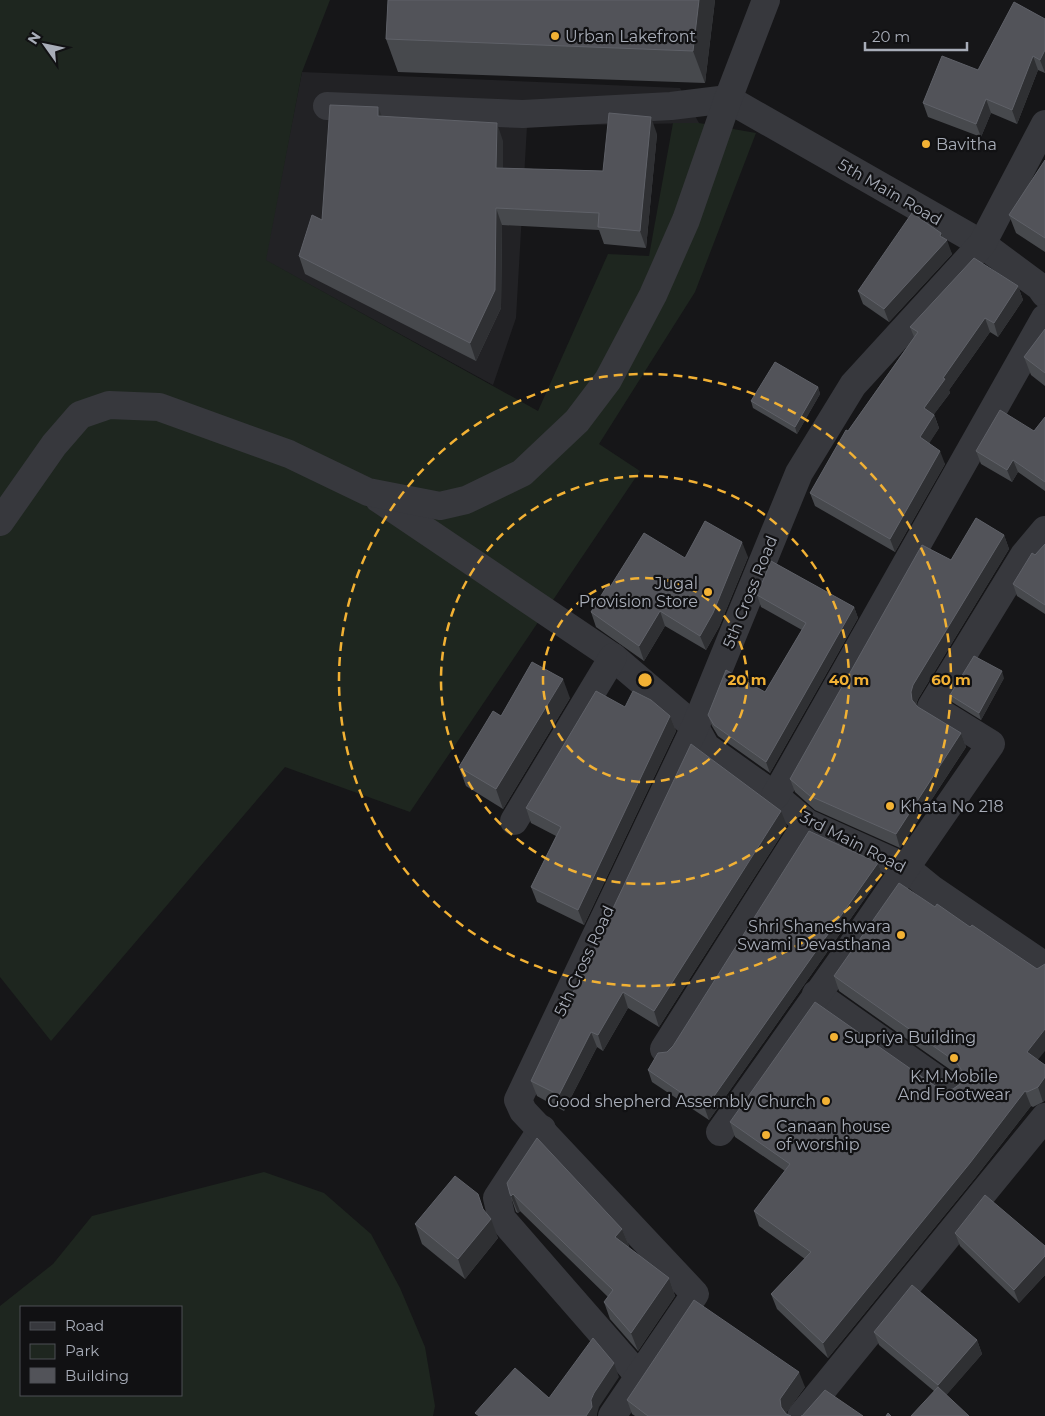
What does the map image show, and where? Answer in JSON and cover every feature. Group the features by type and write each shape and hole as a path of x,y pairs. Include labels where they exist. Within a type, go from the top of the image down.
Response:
{"street":[{"path":"0,522 54,445 80,415 109,405 159,407 289,454 368,492 440,506 466,500 522,473 577,421 608,380 653,295 686,220 728,99 766,0"},
{"path":"327,106 523,114 671,106 728,99"},
{"name":"5th Main Road","path":"728,99 982,244 1040,287 1045,294"},
{"name":"5th Cross Road","path":"542,1129 523,1111 518,1100 695,727 799,473 853,385 982,244 1045,124"},
{"path":"775,796 1045,318"},
{"name":"3rd Main Road","path":"368,492 613,657 695,727 706,747 775,796 807,823 905,867 932,889 1041,956"},
{"path":"720,1132 990,744 930,708 1024,555 1045,530"},
{"path":"514,821 613,657"},
{"path":"664,1049 807,823"},
{"path":"816,994 952,1090"},
{"path":"802,1416 1045,1117"},
{"path":"612,1416 696,1294 542,1129 498,1198 502,1219 639,1376"}],"shaded area":[{"path":"302,72 680,88 699,123 527,126 516,318 493,385 265,260"}],"green space":[{"path":"0,0 330,0 302,72 266,260 538,411 608,254 649,256 673,123 699,123 756,133 695,292 599,444 640,471 410,812 285,767 51,1041 0,977"},
{"path":"264,1172 324,1193 371,1234 400,1288 425,1347 435,1406 433,1416 0,1416 0,1306 53,1264 92,1216"}],"building":[{"path":"388,0 699,0 693,51 386,39"},
{"path":"1014,2 1045,19 1045,50 1040,60 1033,56 1012,110 986,99 976,124 923,103 942,56 978,70"},
{"path":"330,105 378,107 378,116 497,123 496,168 603,171 609,113 651,117 640,231 598,227 599,213 496,208 495,290 470,343 299,256 312,215 322,220"},
{"path":"1045,160 1045,238 1009,215"},
{"path":"912,213 941,233 940,236 947,240 884,309 858,291"},
{"path":"974,258 1018,286 994,323 985,318 924,408 934,415 920,437 940,451 890,539 810,493 846,430 848,431 918,332 910,327"},
{"path":"1045,329 1045,373 1024,357"},
{"path":"775,362 818,387 795,427 751,401"},
{"path":"1000,410 1034,431 1045,417 1045,482 1013,460 1007,470 976,451"},
{"path":"976,518 1004,535 913,685 911,692 912,700 918,707 961,733 896,834 810,796 790,779 922,545 951,560"},
{"path":"705,521 742,542 713,613 700,636 660,611 639,646 591,612 607,586 610,587 644,533 685,558"},
{"path":"1045,544 1045,605 1013,584 1032,553 1035,555"},
{"path":"771,561 854,607 766,762 714,725 708,715 726,670 765,692 806,623 757,595"},
{"path":"974,656 1002,671 979,713 950,695"},
{"path":"532,662 563,679 496,789 459,767 493,711 501,716"},
{"path":"596,691 625,707 633,691 651,700 670,716 578,910 531,887 561,827 526,808"},
{"path":"691,744 781,811 654,1011 623,992 598,1035 591,1032 559,1095 531,1081"},
{"path":"809,831 878,863 705,1109 648,1070 658,1053 667,1052 673,1046"},
{"path":"899,883 935,907 937,904 970,927 972,925 1037,969 1045,964 1045,1029 1027,1052 1045,1065 1045,1077 1038,1087 1027,1092 1025,1091 970,1163 823,1343 771,1294 811,1252 754,1211 790,1164 730,1122 815,1002 938,1088 945,1090 953,1089 960,1084 962,1077 961,1069 956,1062 834,976"},
{"path":"537,1138 622,1229 615,1237 669,1278 631,1333 604,1302 613,1290 513,1194 511,1196 510,1194 507,1183"},
{"path":"455,1176 478,1194 483,1209 491,1219 458,1259 415,1224"},
{"path":"985,1195 1045,1246 1045,1256 1014,1290 955,1233"},
{"path":"912,1285 977,1340 938,1385 874,1332"},
{"path":"694,1300 799,1372 780,1399 781,1407 786,1414 791,1416 648,1416 627,1400"},
{"path":"593,1338 614,1363 594,1393 591,1400 592,1407 586,1416 479,1416 475,1413 515,1368 549,1398"},
{"path":"938,1387 969,1416 911,1416"},
{"path":"825,1390 863,1416 802,1416"}],"place":[{"name":"Urban Lakefront","path":"555,36"},
{"name":"Bavitha","path":"926,144"},
{"name":"Jugal Provision Store","path":"708,592"},
{"name":"Khata No 218","path":"890,806"},
{"name":"Shri Shaneshwara Swami Devasthana","path":"901,935"},
{"name":"Supriya Building","path":"834,1037"},
{"name":"K.M.Mobile And Footwear","path":"954,1058"},
{"name":"Good shepherd Assembly Church","path":"826,1101"},
{"name":"Canaan house of worship","path":"766,1135"}]}
